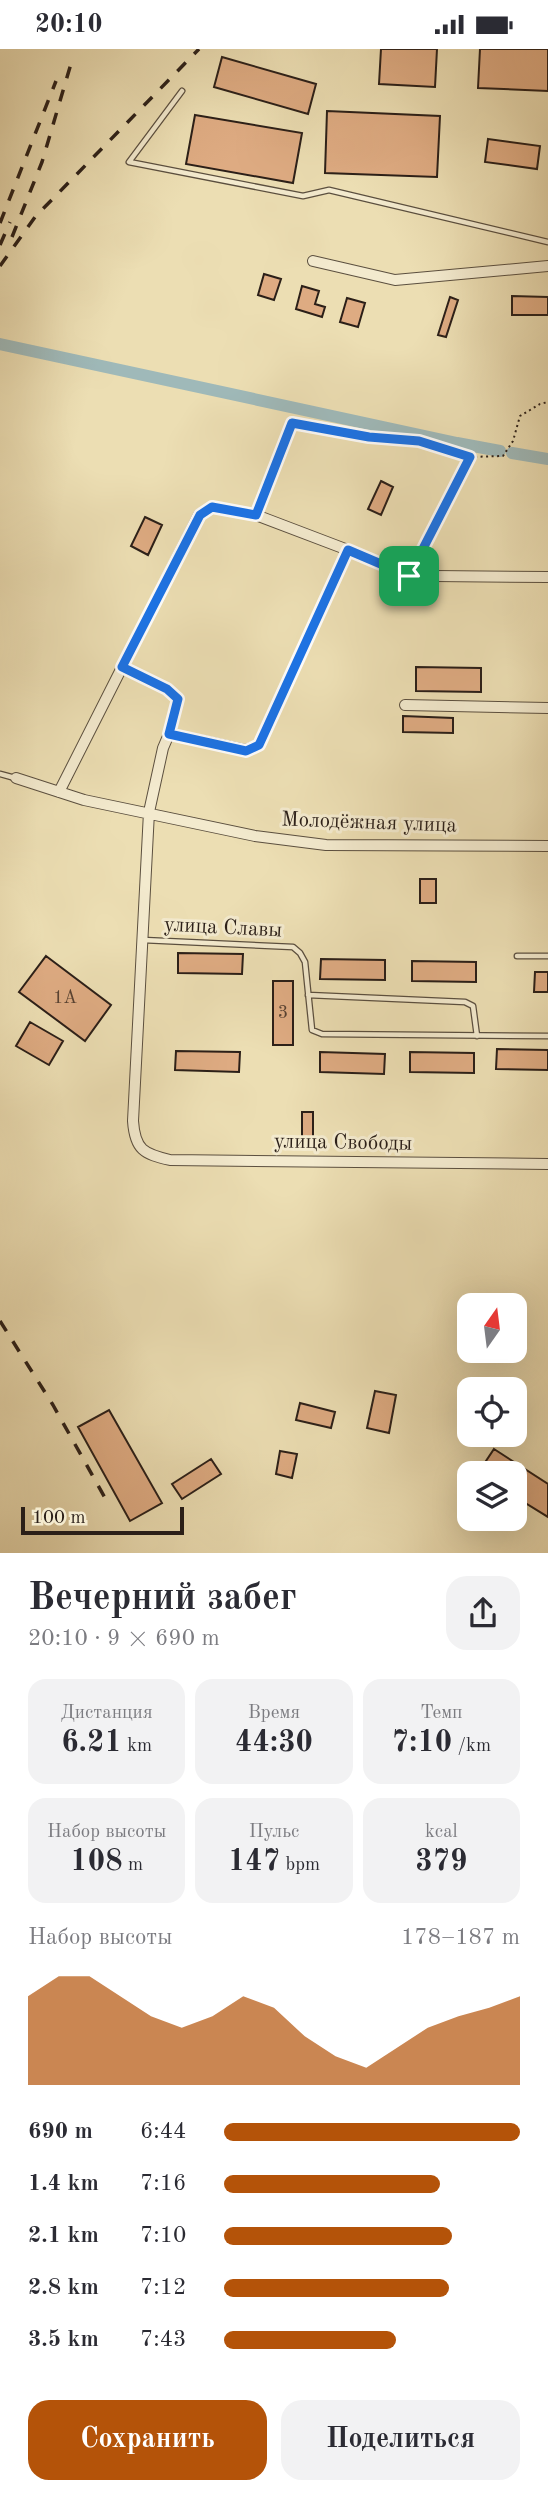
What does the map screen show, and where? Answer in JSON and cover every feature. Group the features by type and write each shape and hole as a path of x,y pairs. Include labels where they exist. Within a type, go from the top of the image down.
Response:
{"street":[{"path":"313,261 395,281 548,266"},
{"path":"59,792 200,515 212,507 256,515 409,576"},
{"path":"142,940 149,812 163,748 169,734 246,751 259,745 348,550"},
{"path":"434,576 548,577"},
{"path":"405,705 548,708"},
{"name":"Молодёжная улица","path":"16,778 84,800 255,836 302,843 548,846"},
{"name":"улица Свободы","path":"142,940 133,1122 134,1138 139,1148 152,1156 170,1160 548,1164"}],"lane":[{"path":"182,91 129,162 303,196 328,190 548,242"},
{"path":"122,667 167,689 178,699 169,734"},
{"path":"0,774 16,778"},
{"name":"улица Славы","path":"142,940 293,947 304,962 312,1030 322,1034 548,1036"},
{"path":"517,956 548,956"},
{"path":"308,995 466,1002 473,1006 477,1035"}],"path":[{"path":"256,515 292,423 369,437 419,441 470,457 503,456 513,441 520,416 548,402"},
{"path":"409,576 470,457"}],"building":[{"path":"381,49 437,49 435,87 379,84"},
{"path":"480,49 548,49 548,91 478,88"},
{"path":"222,57 316,84 308,114 214,87"},
{"path":"327,111 440,116 437,177 325,173"},
{"path":"195,115 302,133 293,183 186,164"},
{"path":"488,139 540,146 537,169 485,162"},
{"path":"264,274 281,279 274,300 258,295"},
{"path":"302,286 319,291 315,304 325,307 322,317 296,309"},
{"path":"512,296 548,297 548,315 512,315"},
{"path":"450,297 458,300 446,337 438,335"},
{"path":"347,298 365,303 358,327 340,322"},
{"path":"381,481 393,487 381,515 368,509"},
{"path":"145,517 162,525 148,555 131,546"},
{"path":"416,667 481,668 481,692 416,691"},
{"path":"403,716 453,718 453,733 403,732"},
{"path":"420,879 436,879 436,903 420,903"},
{"path":"178,953 243,954 242,974 178,973"},
{"path":"46,956 111,1005 85,1041 19,992"},
{"path":"321,959 385,960 385,980 320,979"},
{"path":"412,961 476,962 476,982 412,981"},
{"path":"535,972 548,972 548,992 534,992"},
{"path":"273,981 293,981 293,1045 273,1045"},
{"path":"30,1022 63,1041 49,1065 16,1046"},
{"path":"497,1049 548,1050 548,1070 496,1069"},
{"path":"176,1051 240,1052 239,1072 175,1070"},
{"path":"320,1052 385,1054 384,1074 320,1072"},
{"path":"410,1052 474,1053 474,1073 410,1072"},
{"path":"302,1112 313,1112 313,1146 302,1146"},
{"path":"375,1391 396,1395 389,1433 367,1428"},
{"path":"300,1403 335,1412 331,1428 296,1420"},
{"path":"109,1410 162,1503 130,1521 78,1427"},
{"path":"494,1449 513,1461 486,1461"},
{"path":"280,1451 297,1454 292,1478 276,1474"},
{"path":"211,1459 221,1474 182,1499 172,1484"},
{"path":"527,1470 548,1484 548,1517 527,1504"}],"waterway":[{"path":"0,344 500,451"},
{"path":"512,453 548,459"}],"railway":[{"path":"0,266 35,217 199,49"},
{"path":"12,237 42,162 73,57"},
{"path":"0,223 56,81"},
{"path":"0,245 10,222"},
{"path":"0,1321 53,1405 109,1505"}],"route":[{"path":"292,423 369,437 419,441 470,457 409,576 348,550 259,745 246,751 169,734 178,699 167,689 122,667 200,515 212,507 256,515 292,423"}]}
